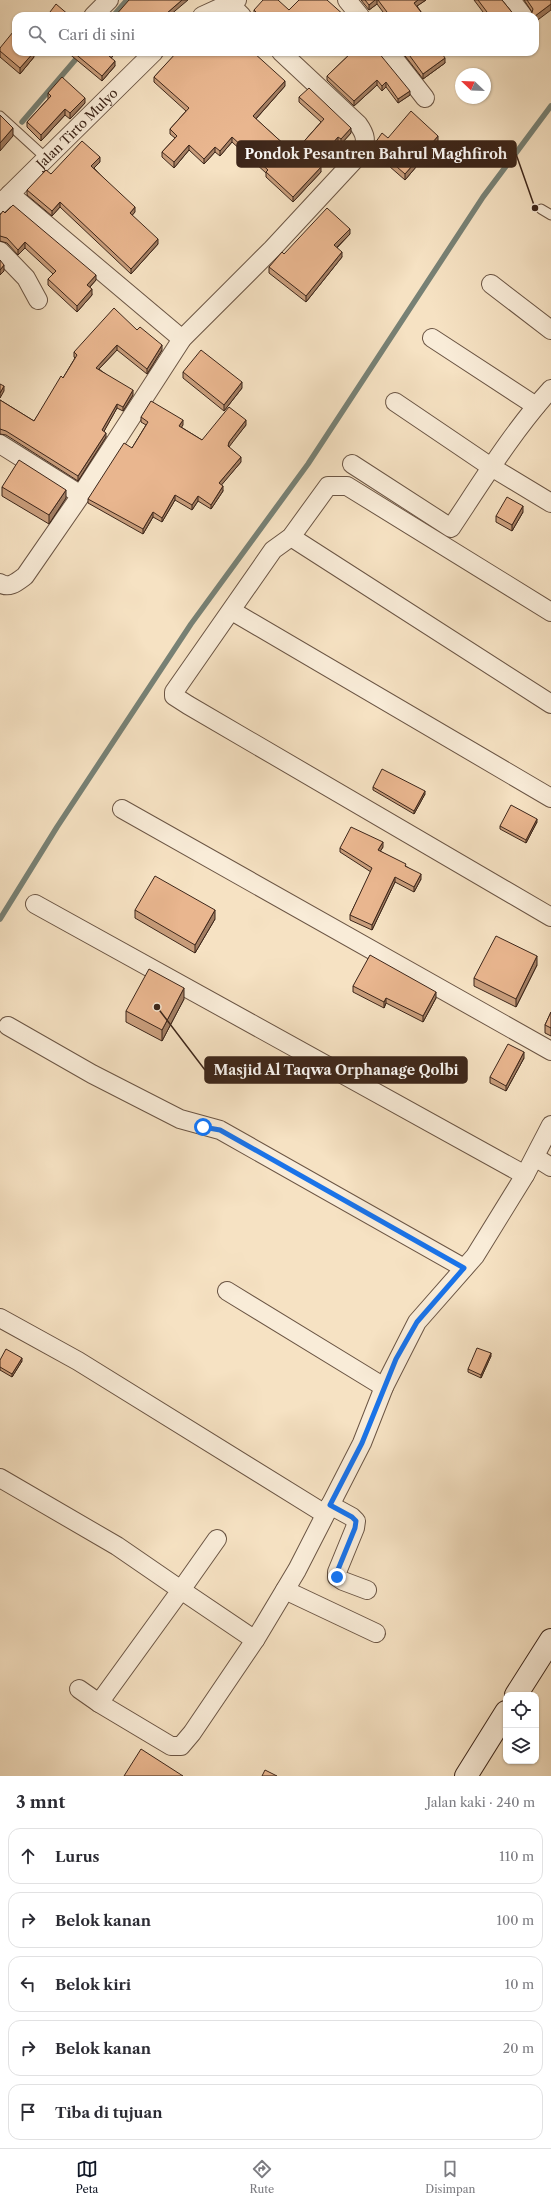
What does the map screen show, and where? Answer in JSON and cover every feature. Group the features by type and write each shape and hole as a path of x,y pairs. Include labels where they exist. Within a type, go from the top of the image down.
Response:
{"main road":[{"path":"518,1692 551,1640"},
{"path":"466,1776 503,1717"}],"street":[{"path":"97,12 109,0"},
{"path":"347,0 357,12"},
{"path":"510,0 520,12"},
{"path":"211,12 233,2 239,12"},
{"name":"Jalan Tirto Mulyo","path":"5,199 150,56"},
{"path":"0,583 4,585 14,584 25,576 81,495 182,339 272,249 361,153 366,143 365,134 358,124 285,56"},
{"path":"392,56 425,98"},
{"path":"5,199 182,339"},
{"path":"0,251 26,278 38,300"},
{"path":"491,284 551,330"},
{"path":"432,338 536,406"},
{"path":"352,464 451,528 495,469 536,406 551,389"},
{"path":"395,402 495,469 551,503"},
{"path":"0,444 81,495"},
{"path":"551,612 347,486 328,486 290,537 273,550 232,611 174,692 174,696 551,918"},
{"path":"290,537 551,704"},
{"path":"232,611 551,798"},
{"path":"122,809 551,1051"},
{"path":"35,904 524,1175"},
{"path":"8,1026 92,1074 180,1119 220,1130 464,1268"},
{"path":"79,1688 170,1746 181,1746 192,1733 255,1640 285,1590 362,1443 384,1387 417,1322 475,1256 535,1157 551,1125"},
{"path":"535,1157 551,1167"},
{"path":"227,1291 384,1387"},
{"path":"0,1318 78,1361 328,1510 352,1517 356,1521 355,1528 337,1572 337,1577 343,1581 367,1590"},
{"path":"0,1478 118,1546 255,1640"},
{"path":"99,1702 217,1539"},
{"path":"285,1590 376,1633"}],"lane":[{"path":"0,116 47,159"},
{"path":"541,210 551,215"}],"building":[{"path":"129,0 182,0 168,12 118,12"},
{"path":"263,0 278,0 289,10 299,0 327,0 340,12 256,12 254,10"},
{"path":"365,0 375,0 369,5"},
{"path":"378,0 418,0 414,3 421,12 387,12"},
{"path":"478,0 502,0 512,12 487,12"},
{"path":"527,0 551,0 551,4 539,13 532,12 533,9"},
{"path":"56,4 65,12 50,12"},
{"path":"12,33 12,56 30,56 20,68 0,51 0,48"},
{"path":"78,56 109,56 115,61 102,76"},
{"path":"173,56 257,56 285,81 253,116 288,148 293,142 299,147 324,119 299,97 309,88 351,128 341,139 338,137 316,162 321,167 293,197 266,172 268,170 232,137 220,151 215,147 204,159 189,145 174,162 162,152 177,136 170,129 189,108 154,77"},
{"path":"348,56 381,56 410,91 398,99 386,82 382,86 377,80 354,101 327,76"},
{"path":"410,56 444,56 445,58 423,74"},
{"path":"62,77 85,98 70,113 65,109 41,135 27,122 51,96 48,93"},
{"path":"411,111 438,136 405,174 373,146 382,133 388,138"},
{"path":"0,115 13,128 0,143"},
{"path":"82,141 100,157 91,166 135,207 130,213 158,239 131,269 60,202 52,211 27,190 46,170 51,174"},
{"path":"13,205 96,275 87,285 92,289 77,306 48,279 56,271 25,242 18,250 7,238 0,236 0,215 3,211 5,213"},
{"path":"327,208 350,229 334,245 342,252 306,296 269,267 282,252 284,254"},
{"path":"0,260 4,265 0,270"},
{"path":"114,308 137,330 140,327 162,345 147,369 117,345 96,368 133,390 123,407 117,404 102,430 106,433 78,476 6,431 0,429 0,400 34,421 61,376 63,378 77,355 74,352"},
{"path":"201,350 242,382 224,405 183,372"},
{"path":"0,384 4,386 0,393"},
{"path":"151,401 183,420 179,426 202,440 229,407 246,420 229,442 228,446 241,457 219,483 223,486 211,505 198,496 192,505 175,495 162,518 153,512 143,529 88,499 124,443 132,448 148,422 141,417"},
{"path":"19,460 66,490 49,515 2,487"},
{"path":"507,497 523,506 512,525 496,516"},
{"path":"382,769 425,791 414,811 373,787"},
{"path":"511,805 537,819 526,840 500,826"},
{"path":"351,827 383,842 378,850 406,864 405,866 421,874 414,887 395,877 372,925 350,915 372,868 340,848"},
{"path":"155,876 215,910 195,945 135,910"},
{"path":"496,936 537,956 516,999 474,978"},
{"path":"370,955 436,992 423,1016 386,998 384,1002 353,986"},
{"path":"149,969 184,988 162,1030 126,1011"},
{"path":"551,1012 551,1028 545,1025"},
{"path":"508,1044 524,1052 506,1086 490,1077"},
{"path":"477,1348 491,1353 481,1375 468,1369"},
{"path":"6,1349 22,1358 12,1374 0,1367 0,1360"},
{"path":"141,1749 183,1776 124,1776"},
{"path":"265,1770 277,1776 262,1776"}],"waterway":[{"path":"116,12 127,0"},
{"path":"22,122 79,56"},
{"path":"0,919 57,827 191,624 308,464 483,197 551,106"}],"place":[{"name":"Pondok Pesantren Bahrul Maghfiroh","path":"535,208"},
{"name":"Masjid Al Taqwa Orphanage Qolbi","path":"157,1007"}],"route":[{"path":"203,1127 220,1130 464,1268 417,1322 396,1359 379,1396 362,1443 330,1505 352,1517 356,1521 355,1528 337,1572 337,1577"}]}
